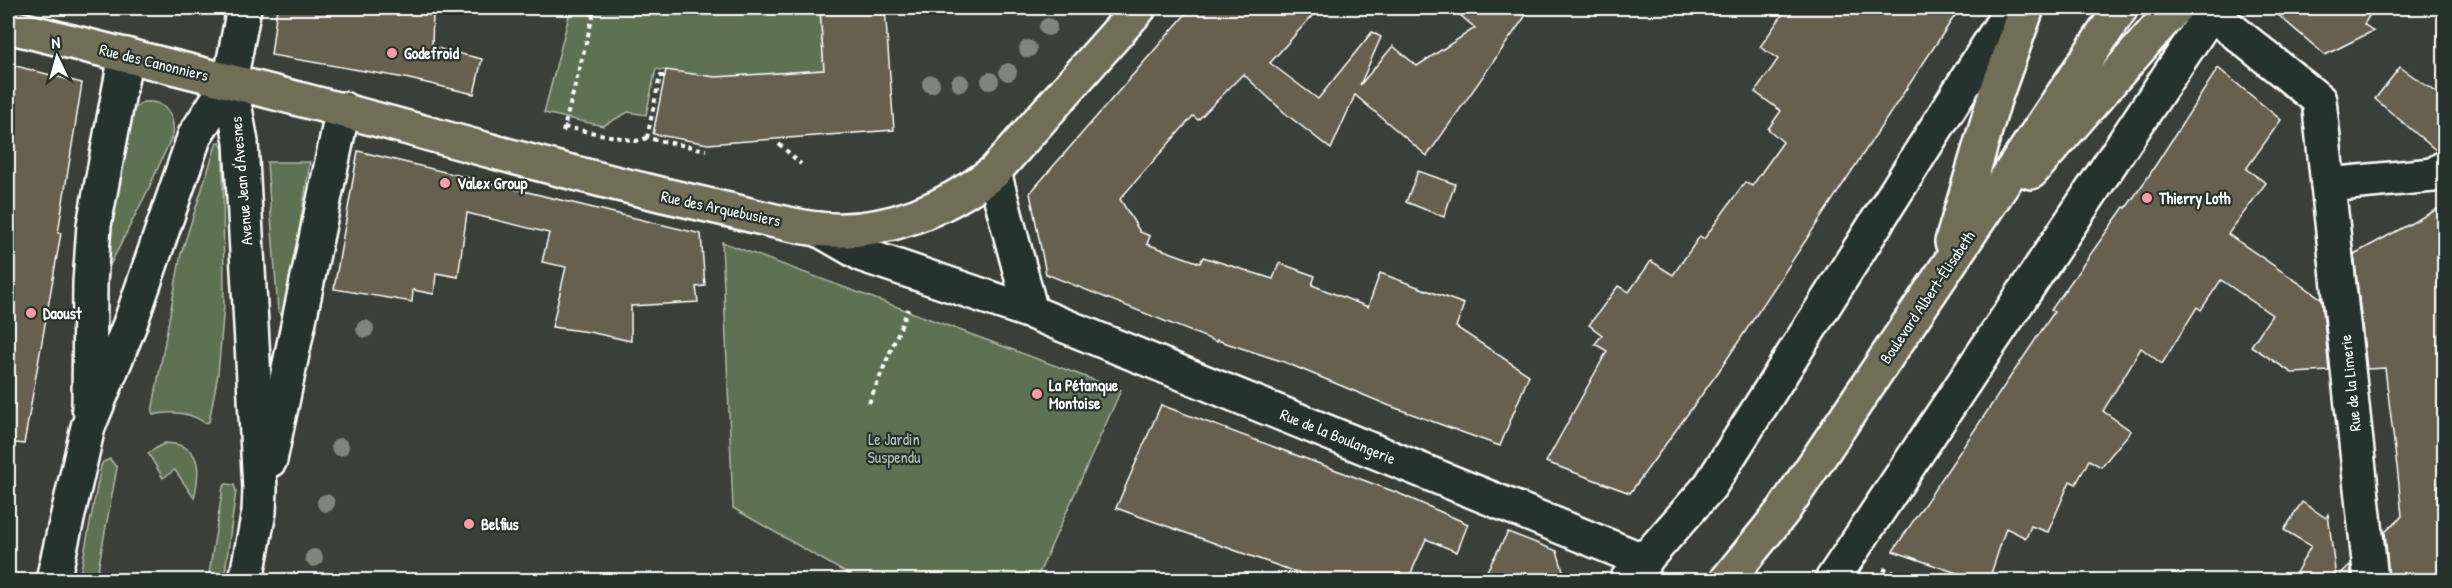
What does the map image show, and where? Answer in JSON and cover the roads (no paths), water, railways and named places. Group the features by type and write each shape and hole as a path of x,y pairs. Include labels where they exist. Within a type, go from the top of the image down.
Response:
{"main road":[{"name":"Rue des Arquebusiers","path":"230,81 344,109 665,196 818,229 873,227 925,214 969,191 994,171 1139,8"},
{"path":"1943,273 1994,100 2027,8"},
{"name":"Boulevard Albert-Élisabeth","path":"1727,580 1783,511 2121,8"},
{"path":"1943,273 2175,8"},
{"name":"Rue des Canonniers","path":"8,26 230,81"}],"street":[{"path":"230,81 244,8"},
{"path":"1636,571 1710,486 2012,8"},
{"path":"1832,580 2213,10"},
{"name":"Rue de la Limerie","path":"2213,10 2319,100 2371,580"},
{"name":"Avenue Jean d'Avesnes","path":"88,427 90,283 94,225 126,55"},
{"name":"Avenue Jean d'Avesnes","path":"53,580 88,427 130,324 195,135 230,81"},
{"name":"Avenue Jean d'Avesnes","path":"230,81 241,142 260,489 259,512"},
{"name":"Avenue Jean d'Avesnes","path":"246,580 344,109"},
{"path":"2328,185 2433,175 2445,168"},
{"path":"994,171 1031,312"},
{"name":"Rue de la Boulangerie","path":"818,229 862,255 1031,312 1636,571"}],"place":[{"name":"Godefroid","path":"392,53"},
{"name":"Valex Group","path":"445,183"},
{"name":"Thierry Loth","path":"2147,198"},
{"name":"Daoust","path":"31,313"},
{"name":"La Pétanque Montoise","path":"1037,394"},
{"name":"Belfius","path":"469,524"}],"park label":[{"name":"Le Jardin Suspendu","path":"894,448"}]}
